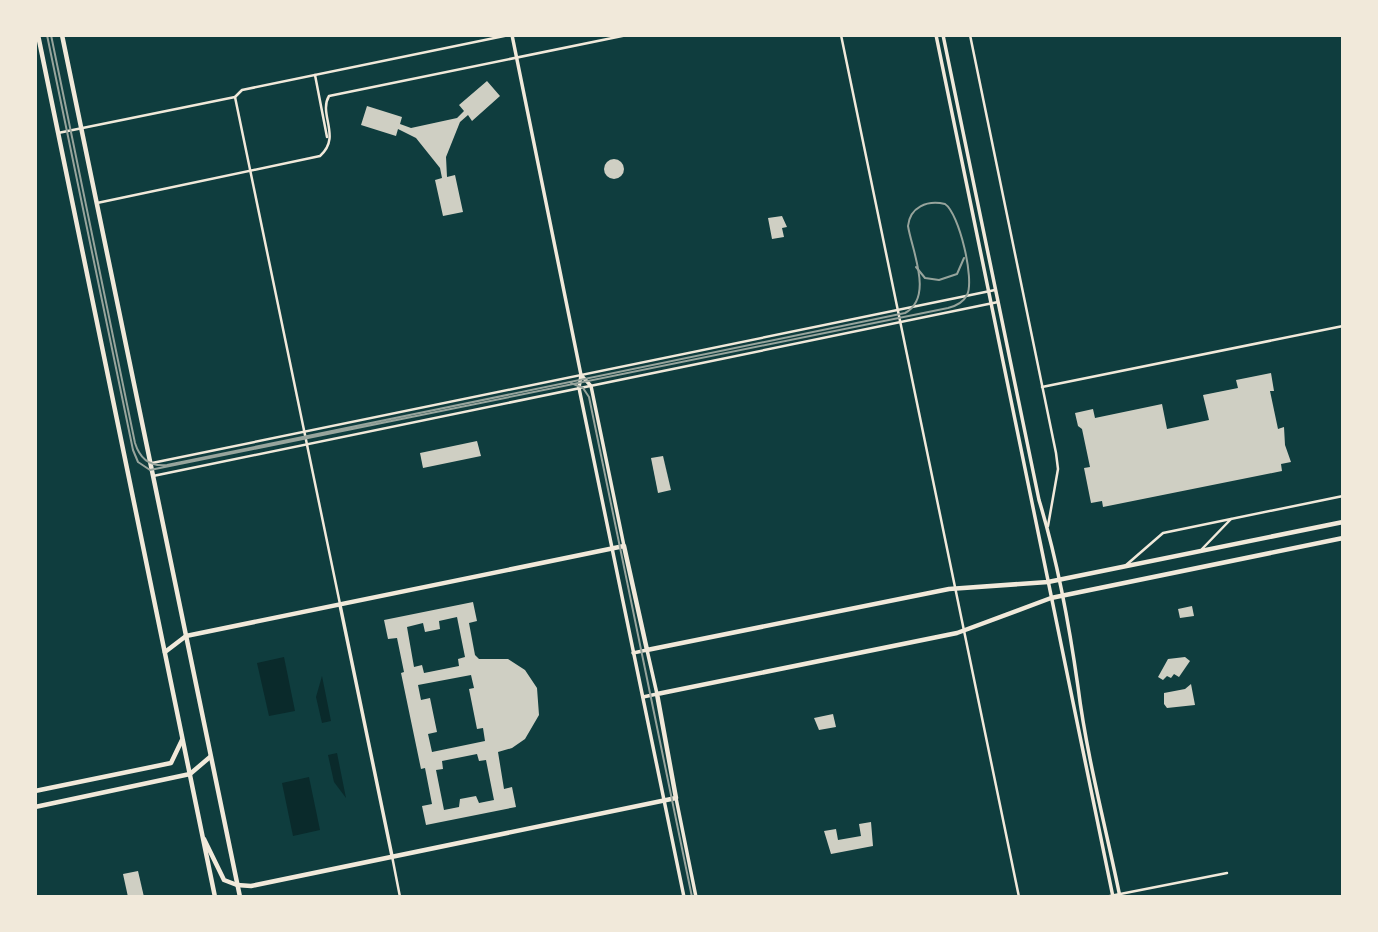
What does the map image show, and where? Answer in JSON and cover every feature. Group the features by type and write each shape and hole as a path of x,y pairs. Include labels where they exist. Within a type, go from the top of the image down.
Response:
{"main road":[{"path":"38,35 215,897"},
{"path":"62,35 240,897"},
{"path":"510,35 581,375 579,388 684,897"},
{"path":"936,35 1112,896"},
{"path":"943,35 1039,499 1064,595 1076,659 1078,688 1120,895"},
{"path":"581,375 591,386 657,694 696,897"},
{"path":"633,653 956,588 1048,582 1343,522"},
{"path":"643,697 964,630 1064,595 1343,538"},
{"path":"164,652 186,636 624,546"},
{"path":"340,604 392,856"},
{"path":"35,791 171,763 183,739"},
{"path":"35,807 190,774 211,756"},
{"path":"204,839 213,853 220,875 237,885 251,886 676,798"}],"street":[{"path":"58,133 235,97 242,90 510,35"},
{"path":"328,140 331,129 326,105 329,96 627,35"},
{"path":"841,35 1019,897"},
{"path":"970,35 1057,462 1048,528"},
{"path":"97,204 320,156 329,146 315,75"},
{"path":"235,97 340,604"},
{"path":"150,463 995,290"},
{"path":"153,476 998,302"},
{"path":"1042,387 1343,326"},
{"path":"1124,566 1158,535 1343,496"},
{"path":"1200,551 1231,519"},
{"path":"392,856 400,897"},
{"path":"1105,897 1227,873"}],"water":[{"path":"284,657 295,711 269,716 257,663"},
{"path":"322,676 331,721 322,723 316,697"},
{"path":"337,753 346,798 334,782 328,755"},
{"path":"309,777 320,830 293,836 282,783"}],"building":[{"path":"487,81 500,96 472,121 468,115 460,122 446,157 447,177 455,175 463,212 443,216 435,180 442,178 440,168 416,138 398,129 396,136 361,125 367,106 402,117 400,124 411,128 457,118 464,111 459,105"},
{"path":"610,159 618,159 624,169 618,179 610,179 604,173 604,165"},
{"path":"782,216 787,227 782,228 784,237 772,239 768,218"},
{"path":"1271,373 1274,391 1270,391 1278,429 1284,427 1285,445 1291,462 1281,464 1282,471 1103,507 1102,501 1091,503 1084,468 1090,467 1082,429 1078,426 1075,413 1093,409 1095,418 1162,404 1167,429 1209,420 1203,395 1238,388 1236,380"},
{"path":"477,441 481,456 423,468 420,453"},
{"path":"663,456 671,490 658,493 651,458"},
{"path":"473,602 477,621 469,623 475,655 479,659 508,659 525,670 537,688 539,715 525,739 512,748 498,752 504,789 512,787 516,807 426,825 422,806 432,804 425,768 421,769 401,673 404,672 397,638 388,639 384,620","holes":["457,617 465,657 458,659 459,666 424,673 422,665 414,667 407,627 423,623 425,632 440,629 439,621","471,675 474,688 469,689 477,729 483,728 485,741 432,752 428,734 437,732 430,698 421,700 418,685","477,754 479,761 486,760 494,800 479,803 476,796 460,799 459,807 444,810 436,770 443,769 442,761"]},
{"path":"1192,606 1194,616 1180,618 1178,609"},
{"path":"1185,657 1190,661 1179,677 1174,674 1163,680 1158,677 1168,659"},
{"path":"1191,684 1195,705 1167,708 1164,704 1164,693 1185,689"},
{"path":"833,714 836,727 819,730 814,718"},
{"path":"871,822 873,846 831,854 824,831 836,829 838,840 861,836 859,824"},
{"path":"138,871 144,897 128,897 123,874"}],"tram line":[{"path":"47,35 133,450 138,462 150,470 948,308 959,304 967,295 967,262 955,220 945,204 926,204 920,206 909,219 908,226 920,285 914,306 905,313 167,465 156,465 143,458 135,443 51,35"},
{"path":"916,267 925,278 939,280 957,274 964,258"},
{"path":"571,383 583,388 589,397 692,897"}]}
